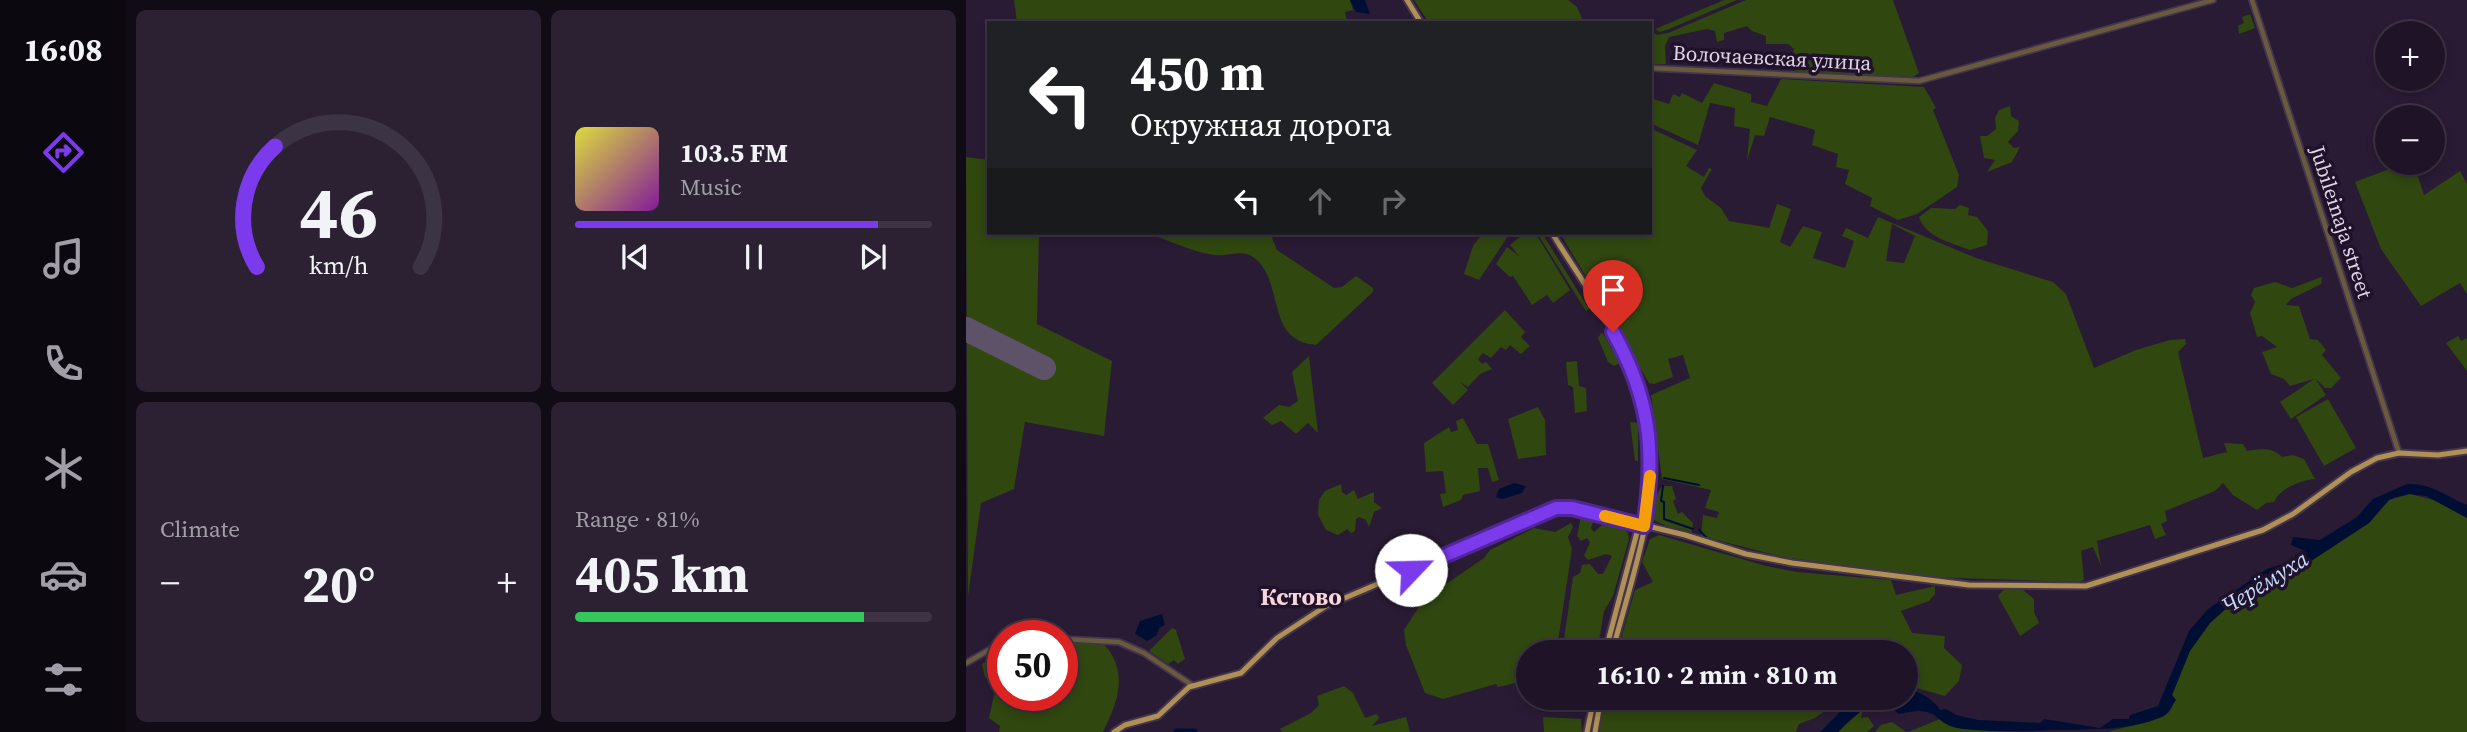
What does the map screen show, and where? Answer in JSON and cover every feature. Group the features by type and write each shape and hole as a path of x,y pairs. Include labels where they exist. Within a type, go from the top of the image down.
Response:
{"main road":[{"path":"1407,0 1420,21"},
{"path":"1553,235 1613,332 1633,373 1648,424 1650,479 1615,640"},
{"path":"1114,732 1128,724 1158,716 1181,692 1192,685 1226,680 1241,673 1277,638 1326,606 1544,512 1572,508 1782,562 1959,584 2055,587 2095,585 2240,540 2293,514 2358,467 2399,453 2438,455 2467,451"},
{"path":"1609,640 1641,525"},
{"path":"1587,732 1592,710"},
{"path":"1595,732 1599,710"}],"street":[{"name":"Волочаевская улица","path":"1652,68 1925,80 2213,0"},
{"name":"Jubileinaja street","path":"2252,0 2399,453"},
{"path":"1078,640 1119,642 1144,653 1192,685"},
{"path":"966,663 987,651"}],"green space":[{"path":"1014,0 1350,0 1353,10 1345,12 1347,21 1017,21"},
{"path":"1414,0 1568,0 1577,7 1583,21 1428,21"},
{"path":"1724,0 1737,0 1669,29 1660,32 1655,29"},
{"path":"1746,0 1893,0 1919,73 1913,77 1803,72 1771,66 1774,53 1778,53 1779,58 1791,60 1794,49 1788,44 1766,44 1766,36 1747,26 1724,33 1724,40 1717,42 1715,31 1707,29 1669,37 1665,46 1666,64 1652,64 1652,32 1657,35 1668,33"},
{"path":"2250,14 2255,28 2239,34 2238,26 2244,23 2242,17"},
{"path":"1781,79 1924,87 1936,108 1933,110 1959,175 1957,187 1917,214 1898,220 1870,206 1872,198 1845,184 1849,170 1836,167 1838,154 1812,145 1815,130 1770,117 1764,136 1755,135 1747,161 1750,129 1734,126 1735,108 1710,103 1698,145 1652,124 1652,99 1669,104 1673,94 1680,97 1682,93 1702,103 1714,83 1751,94 1751,102 1767,106"},
{"path":"2010,106 2011,116 2019,121 2018,131 2008,142 2014,148 2020,147 2012,162 1987,172 1995,160 1984,158 1980,136 1987,136 1996,129 1995,118 1999,110"},
{"path":"1652,129 1697,150 1686,166 1704,177 1709,168 1712,169 1701,188 1705,196 1721,208 1729,221 1769,228 1777,204 1791,209 1780,242 1790,247 1803,226 1822,232 1813,258 1845,268 1854,241 1842,236 1846,228 1868,238 1878,217 1976,258 2053,282 2066,294 2094,368 2136,350 2170,340 2185,339 2186,344 2178,352 2203,458 2227,452 2224,443 2243,444 2247,451 2265,449 2282,457 2293,455 2304,459 2315,479 2292,486 2274,502 2266,503 2257,510 2233,495 2223,483 2215,491 2165,511 2167,521 2161,524 2166,535 2155,539 2150,525 2097,541 2101,566 2093,547 2081,551 2084,580 2079,582 1927,577 1783,557 1701,536 1703,515 1717,518 1719,512 1705,508 1711,490 1662,479 1651,395 1690,378 1683,355 1668,359 1673,377 1654,384 1649,383 1561,235 1652,235","holes":["1892,224 1915,236 1904,263 1886,261"]},
{"path":"966,157 987,160 987,235 1039,235 1037,324 1112,361 1104,436 1025,422 1014,489 981,503 968,596"},
{"path":"2460,171 2467,184 2467,294 2460,283 2421,306 2381,249 2355,182 2375,174 2417,175 2424,195"},
{"path":"1960,205 1969,208 1968,215 1977,217 1988,231 1987,245 1970,250 1948,242 1927,230 1919,217 1931,208 1955,209"},
{"path":"1152,235 1271,235 1277,250 1334,288 1342,287 1356,276 1373,288 1373,292 1316,345 1301,341 1283,325 1267,274 1254,258 1238,253 1214,255"},
{"path":"1481,235 1509,235 1479,280 1464,274 1473,246"},
{"path":"1522,235 1537,235 1570,290 1553,303 1547,295 1532,305 1513,276 1510,277 1496,264 1507,247 1519,256 1510,245"},
{"path":"1538,235 1543,235 1589,309 1586,311"},
{"path":"2322,277 2321,284 2291,299 2286,305 2299,306 2310,339 2318,340 2326,350 2322,355 2341,378 2331,388 2325,388 2315,378 2326,395 2291,419 2280,402 2314,379 2290,386 2284,379 2271,374 2262,352 2277,347 2262,336 2257,337 2250,313 2255,302 2251,295 2254,288 2275,282 2292,288"},
{"path":"1505,310 1525,332 1521,337 1530,346 1521,354 1510,345 1506,350 1501,347 1491,358 1483,353 1478,359 1482,364 1486,362 1492,369 1480,374 1468,387 1460,382 1468,390 1453,405 1432,383"},
{"path":"1602,332 1620,363 1614,366 1608,362 1598,338"},
{"path":"2458,336 2461,341 2467,338 2467,371 2446,343"},
{"path":"1309,356 1318,433 1308,423 1296,434 1281,421 1272,425 1263,418 1279,405 1289,407 1298,401 1292,372"},
{"path":"1577,361 1579,386 1586,388 1587,411 1575,413 1573,387 1568,385 1566,362"},
{"path":"2328,399 2356,448 2324,466 2296,417"},
{"path":"1538,407 1545,420 1546,455 1518,459 1508,419"},
{"path":"1463,418 1477,444 1488,444 1499,480 1492,482 1488,468 1478,468 1480,491 1463,495 1461,500 1443,507 1440,494 1446,493 1443,471 1426,472 1424,443 1449,427 1451,432 1458,430 1456,421"},
{"path":"1630,422 1638,423 1638,461 1635,461"},
{"path":"1341,484 1342,492 1346,495 1354,490 1358,499 1374,492 1374,502 1382,508 1374,512 1369,527 1366,520 1359,517 1356,519 1355,531 1351,533 1347,529 1338,535 1326,530 1318,515 1319,500 1325,491"},
{"path":"1662,486 1672,486 1676,499 1673,501 1678,514 1682,512 1693,523 1692,532 1668,527 1654,520 1656,496"},
{"path":"2410,494 2441,502 2467,518 2467,732 2108,732 2162,717 2175,699 2172,695 2190,650 2210,623 2227,608 2369,523 2389,500"},
{"path":"1581,516 1594,519 1591,528 1594,532 1602,525 1620,526 1628,533 1629,539 1613,596 1604,611 1599,640 1564,640 1573,577 1580,573 1582,565 1590,564 1598,574 1603,574 1612,556 1606,554 1588,560 1584,556 1590,542 1587,538 1581,541 1577,536"},
{"path":"1571,523 1573,527 1568,537 1572,549 1558,640 1516,640 1516,683 1498,687 1496,684 1443,699 1425,693 1406,645 1404,630 1424,599 1484,558 1490,550 1534,528 1555,532"},
{"path":"1659,535 1766,566 1797,572 1891,580 1896,595 1935,586 1935,594 1929,601 1901,611 1912,633 1945,636 1944,648 1962,665 1959,681 1945,696 1918,688 1918,640 1621,640 1635,590 1653,582 1642,562 1650,539"},
{"path":"2004,589 2022,589 2034,599 2034,612 2039,623 2020,636 1998,596"},
{"path":"1172,628 1176,630 1185,659 1178,664 1174,660 1168,664 1149,651"},
{"path":"1102,642 1116,664 1119,675 1117,698 1103,732 999,732 1000,726 989,718 991,711 1078,711 1078,643"},
{"path":"987,661 987,679 985,677 982,664"},
{"path":"1344,686 1353,693 1365,718 1377,714 1379,718 1372,726 1406,717 1410,732 1282,732 1280,729 1311,713 1319,705 1317,696"},
{"path":"1603,710 1826,710 1799,724 1796,732 1599,732"},
{"path":"1862,710 1861,718 1868,717 1874,726 1867,732 1838,732"},
{"path":"1543,717 1581,719 1582,732 1544,732"},
{"path":"1940,719 1965,729 2033,732 1908,732"},
{"path":"1892,722 1906,732 1875,732 1881,725"}],"water":[{"path":"1350,0 1365,0 1370,14 1356,12"},
{"path":"1514,483 1526,486 1522,493 1502,499 1496,497 1499,489"},
{"name":"Черёмуха","path":"2407,484 2416,484 2432,488 2467,505 2467,518 2426,496 2410,494 2389,500 2369,523 2290,575 2269,581 2235,607 2231,604 2210,623 2190,651 2172,695 2176,700 2164,716 2136,725 2107,729 1995,731 1953,727 1923,711 1899,714 1893,710 1918,710 1918,693 1926,696 1940,710 1946,709 1956,715 1978,720 2040,723 2044,719 2100,728 2113,719 2129,719 2130,715 2158,706 2189,631 2208,609 2267,569 2295,560 2295,555 2305,551 2291,545 2293,537 2320,540 2357,517 2373,499"},
{"path":"1162,614 1165,625 1159,628 1157,635 1147,641 1135,634 1140,621"},
{"name":"Черёмуха","path":"1842,710 1863,710 1838,732 1820,732"}],"waterway":[{"path":"1664,478 1699,485"},
{"path":"1663,486 1661,501 1664,502 1664,519 1693,529"},
{"path":"1699,530 1706,537"},
{"name":"Черёмуха","path":"1177,732 1194,732"}],"runway":[{"path":"966,329 1044,368"}],"slow traffic":[{"path":"1605,516 1644,526 1650,476"}],"district":[{"name":"Кстово","path":"1301,597"}],"route":[{"path":"1411,570 1556,508 1572,508 1644,526 1651,442 1637,381 1613,332"}]}
